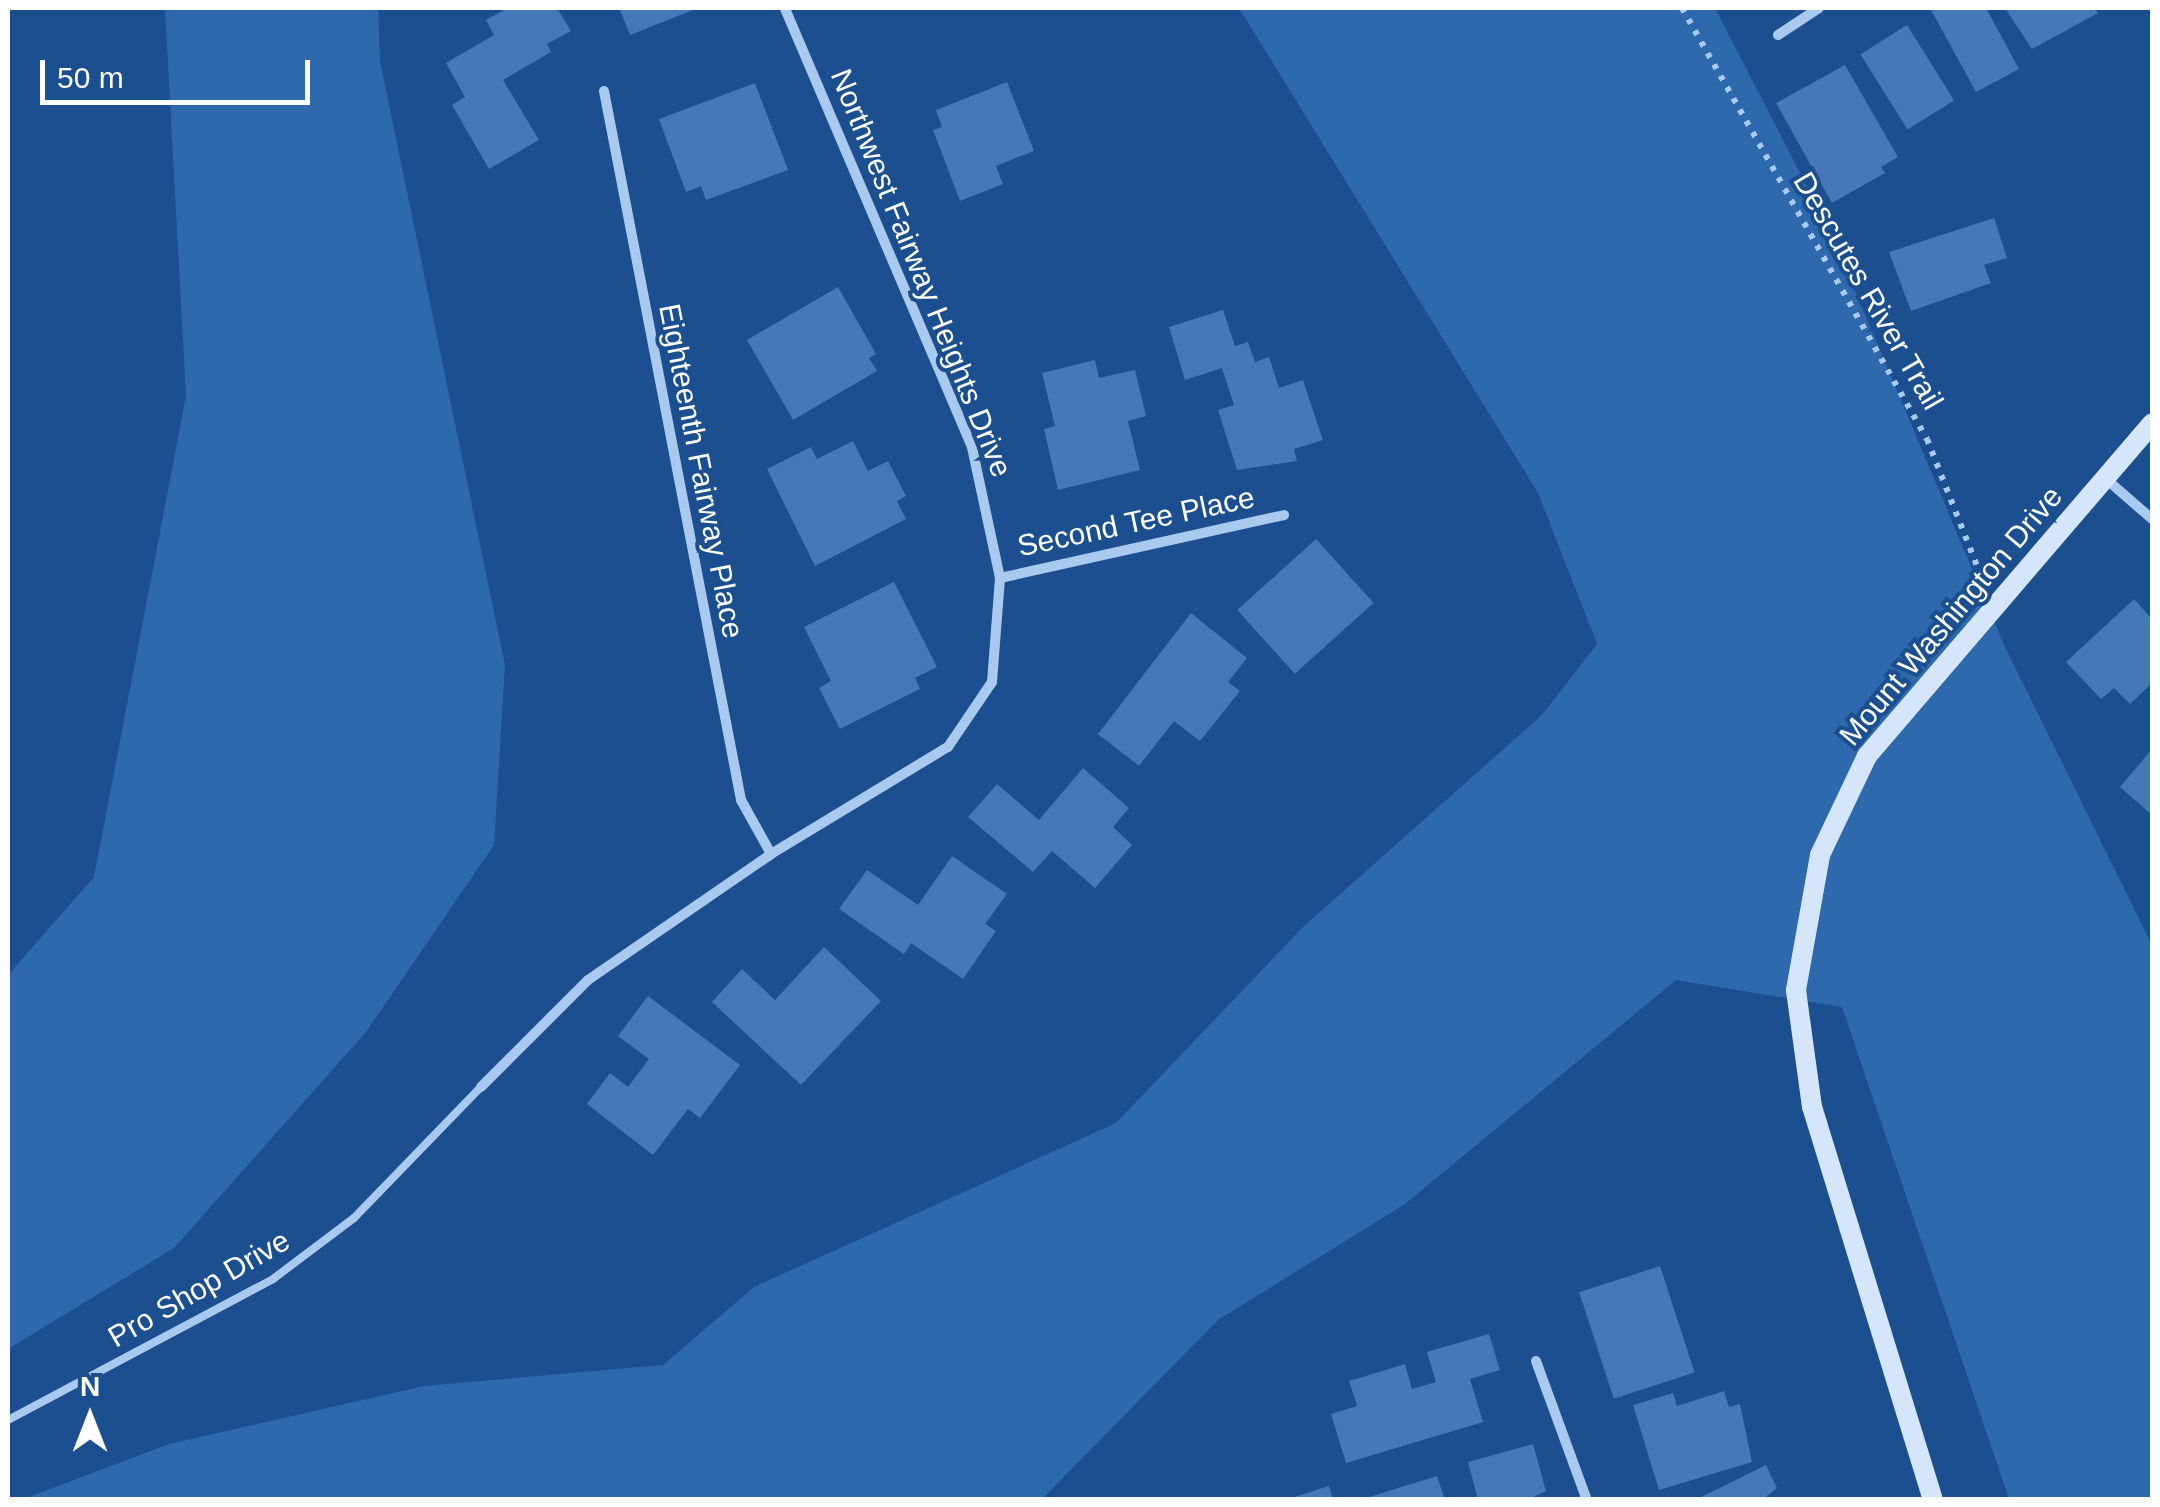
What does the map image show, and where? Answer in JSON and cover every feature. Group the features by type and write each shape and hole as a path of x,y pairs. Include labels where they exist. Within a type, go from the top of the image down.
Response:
{"main road":[{"name":"Mount Washington Drive","path":"1933,1500 1812,1107 1796,990 1820,856 1867,756 2152,424"}],"street":[{"name":"Northwest Fairway Heights Drive","path":"480,1087 588,980 771,854 948,747 973,717 992,682 1000,578 972,448 785,8"},
{"path":"1778,35 1819,8"},
{"name":"Eighteenth Fairway Place","path":"604,91 741,800 771,854"},
{"path":"2106,478 2152,520"},
{"name":"Second Tee Place","path":"1000,578 1284,515"},
{"path":"1536,1361 1587,1500"}],"lane":[{"name":"Pro Shop Drive","path":"8,1420 273,1279 354,1218 480,1087"}],"path":[{"name":"Descutes River Trail","path":"1682,8 1927,439 1992,609"}],"shaded area":[{"path":"165,8 378,8 380,61 505,665 494,845 366,1032 174,1248 8,1349 8,975 94,877 186,396"},
{"path":"1239,8 1715,8 1829,229 2004,645 2152,945 2152,1499 2009,1499 1842,1007 1676,980 1405,1204 1218,1320 1042,1499 21,1500 169,1444 424,1386 663,1365 754,1287 1116,1123 1303,927 1542,715 1597,644 1538,493"}],"building":[{"path":"508,8 557,8 571,31 547,44 551,52 503,80 539,140 489,169 452,105 465,97 446,63 494,35 486,20"},
{"path":"619,8 698,8 630,35"},
{"path":"1930,8 1986,8 2019,69 1976,92"},
{"path":"2005,8 2094,8 2098,13 2032,49"},
{"path":"1907,25 1954,100 1908,130 1860,54"},
{"path":"1845,65 1898,157 1881,167 1885,173 1832,203 1776,103"},
{"path":"1007,82 1034,151 996,166 1003,184 960,201 933,130 942,127 936,110"},
{"path":"755,83 788,170 706,200 701,186 686,192 659,119"},
{"path":"1994,218 2007,258 1984,265 1991,283 1911,311 1889,252"},
{"path":"838,287 876,354 869,358 877,371 793,420 747,340"},
{"path":"1223,310 1235,346 1248,342 1255,362 1269,357 1279,388 1303,380 1323,440 1294,449 1297,461 1237,470 1218,410 1234,405 1222,368 1185,380 1169,327"},
{"path":"1095,360 1099,378 1135,370 1146,416 1128,421 1140,470 1058,490 1044,429 1055,426 1042,373"},
{"path":"853,441 868,471 888,461 906,496 897,501 906,519 815,566 767,469 811,447 817,459"},
{"path":"1316,539 1374,603 1295,674 1237,610"},
{"path":"894,582 937,667 915,678 920,689 840,729 819,688 831,681 804,627"},
{"path":"2134,599 2152,619 2152,683 2130,704 2114,688 2101,699 2066,662"},
{"path":"1191,613 1247,658 1228,682 1240,691 1200,741 1174,721 1139,766 1098,734"},
{"path":"2152,749 2152,815 2120,787"},
{"path":"1083,768 1129,808 1113,827 1132,845 1095,888 1052,851 1033,872 968,817 997,784 1039,820"},
{"path":"952,856 1007,894 985,924 996,931 963,979 911,943 904,954 839,909 867,870 918,905"},
{"path":"824,947 881,1001 801,1085 712,1002 742,969 775,1000"},
{"path":"648,996 740,1065 700,1118 688,1109 653,1155 587,1104 610,1073 628,1087 649,1059 618,1036"},
{"path":"1660,1266 1695,1373 1614,1399 1579,1292"},
{"path":"1489,1334 1500,1370 1470,1379 1483,1422 1346,1463 1331,1414 1357,1406 1349,1381 1405,1364 1412,1389 1436,1382 1427,1352"},
{"path":"1724,1391 1729,1407 1740,1404 1752,1462 1659,1490 1633,1405 1673,1393 1677,1406"},
{"path":"1533,1444 1546,1491 1527,1500 1478,1500 1468,1462"},
{"path":"1766,1465 1777,1488 1762,1500 1695,1500"},
{"path":"1437,1476 1445,1500 1363,1500 1363,1499"},
{"path":"1329,1486 1333,1500 1288,1500 1288,1499"}]}
